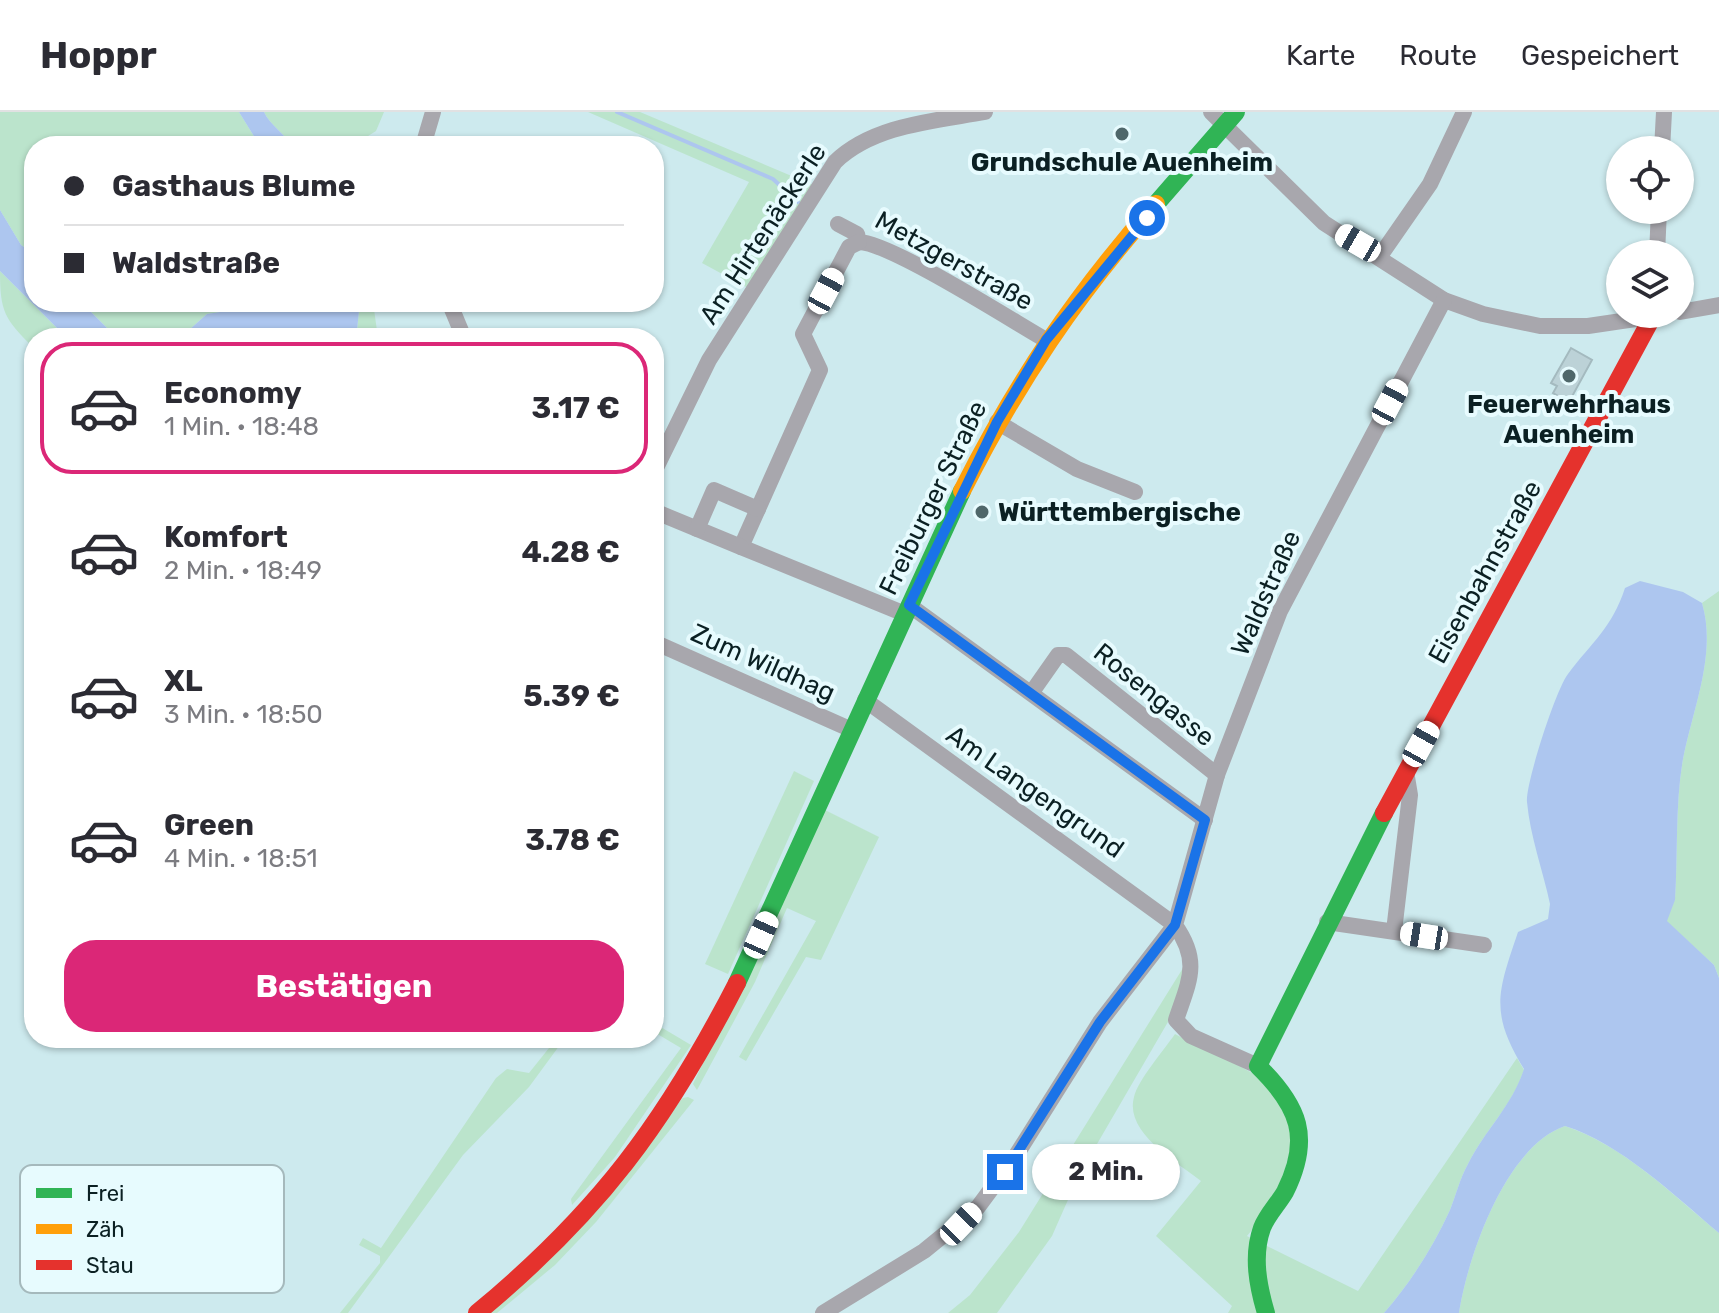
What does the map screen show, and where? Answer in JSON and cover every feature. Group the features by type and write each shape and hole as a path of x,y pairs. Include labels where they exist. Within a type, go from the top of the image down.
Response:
{"street":[{"path":"426,136 433,112"},
{"name":"Am Hirtenäckerle","path":"664,452 709,360 835,162 850,148 901,128 985,112"},
{"path":"1211,112 1231,118 1324,223 1380,256 1444,300 1483,314 1540,326 1606,323"},
{"path":"1380,256 1430,184 1464,112"},
{"path":"1663,136 1664,112"},
{"name":"Freiburger Straße","path":"477,1313 542,1258 604,1193 655,1129 736,991 865,700 997,422 1046,340 1231,118"},
{"name":"Metzgerstraße","path":"838,224 857,234 859,242 870,243 907,262 1046,340"},
{"path":"741,547 820,370 803,334 849,247 859,242"},
{"name":"Waldstraße","path":"823,1313 924,1251 978,1207 1015,1157 1100,1022 1175,925 1217,775 1287,594 1444,300"},
{"path":"1694,309 1719,305"},
{"name":"Eisenbahnstraße","path":"1258,1066 1327,922 1406,771 1652,328"},
{"path":"997,422 1077,469 1135,492"},
{"path":"697,529 714,490 758,509"},
{"path":"664,515 907,610 1032,692 1205,820"},
{"name":"Zum Wildhag","path":"664,646 852,730"},
{"name":"Rosengasse","path":"1032,692 1058,655 1066,655 1217,775"},
{"name":"Am Langengrund","path":"865,700 1161,911 1175,925"},
{"path":"1394,931 1410,795 1406,771"},
{"path":"1327,922 1484,945"},
{"path":"1175,925 1187,942 1192,958 1191,976 1176,1020 1191,1036 1258,1066 1288,1095 1300,1124 1293,1172 1262,1228 1257,1257 1260,1295 1266,1313"}],"green space":[{"path":"0,112 239,112 254,136 24,136 24,247 0,210"},
{"path":"264,112 384,112 376,131 368,136 284,136"},
{"path":"588,112 640,112 813,185 748,288 702,263 749,182 664,145 664,136 643,136"},
{"path":"0,271 24,295 24,312 41,312 57,328 24,328 24,338 6,314 1,296"},
{"path":"91,312 220,312 207,314 191,328 107,328"},
{"path":"359,312 374,312 377,328 357,328"},
{"path":"1719,591 1719,978 1714,965 1666,921 1675,899 1680,776 1705,661 1706,622 1702,603"},
{"path":"794,771 814,781 728,974 705,964"},
{"path":"823,809 879,837 821,960 806,957 746,1061 739,1057 816,921 787,908 755,982 697,1090 693,1084"},
{"path":"1183,968 1186,970 1172,1015 1079,1175 1052,1236 997,1313 948,1313 970,1295 1019,1232"},
{"path":"664,1029 691,1045 615,1157 572,1205 571,1199 681,1048 664,1038"},
{"path":"1175,1034 1263,1080 1285,1102 1291,1121 1287,1163 1269,1204 1247,1236 1358,1291 1517,1058 1524,1070 1513,1095 1468,1164 1429,1251 1384,1313 1228,1313 1232,1306 1156,1236 1201,1181 1155,1146 1137,1123 1133,1110 1134,1097 1141,1082"},
{"path":"549,1048 558,1048 529,1087 463,1155 348,1313 340,1313 380,1263 380,1256 359,1245 363,1238 381,1248 496,1078 507,1069 529,1073"},
{"path":"683,1098 694,1100 596,1222 555,1265 497,1313 486,1313"},
{"path":"1565,1126 1586,1134 1627,1158 1719,1233 1719,1313 1459,1313 1471,1262 1493,1205 1525,1156 1544,1137"}],"water":[{"path":"239,112 264,112 284,136 254,136"},
{"path":"0,210 24,247 24,295 0,271"},
{"path":"41,312 91,312 107,328 57,328"},
{"path":"359,312 357,328 191,328 207,314"},
{"path":"1640,581 1683,592 1702,603 1706,622 1702,681 1680,776 1675,900 1667,921 1714,965 1719,978 1719,1233 1626,1158 1586,1134 1565,1126 1544,1137 1525,1156 1493,1205 1471,1262 1459,1313 1384,1313 1429,1251 1450,1210 1465,1169 1513,1095 1524,1069 1505,1032 1500,1002 1518,932 1548,919 1550,904 1527,802 1531,777 1549,717 1568,674 1608,624 1625,588"}],"building":[{"name":"Feuerwehrhaus Auenheim","path":"1571,348 1592,360 1569,402 1553,393 1557,386 1551,383"}],"waterway":[{"path":"617,112 773,179 798,202"}],"traffic: fast":[{"path":"1156,204 1236,112"},
{"path":"737,983 962,491"},
{"path":"1266,1313 1257,1271 1257,1249 1264,1223 1285,1192 1293,1173 1299,1139 1292,1109 1258,1066 1384,813"}],"traffic: slow":[{"path":"962,491 1004,413 1049,341 1099,272 1156,204"}],"traffic: jam":[{"path":"1384,813 1646,328"},
{"path":"477,1313 559,1239 625,1163 683,1080 737,983"}],"place":[{"name":"Grundschule Auenheim","path":"1122,134"},
{"name":"Feuerwehrhaus Auenheim","path":"1569,376"},
{"name":"Württembergische","path":"982,512"}],"route":[{"path":"1005,1172 1100,1022 1175,925 1205,820 909,605 1014,392 1046,340 1147,218"}]}
